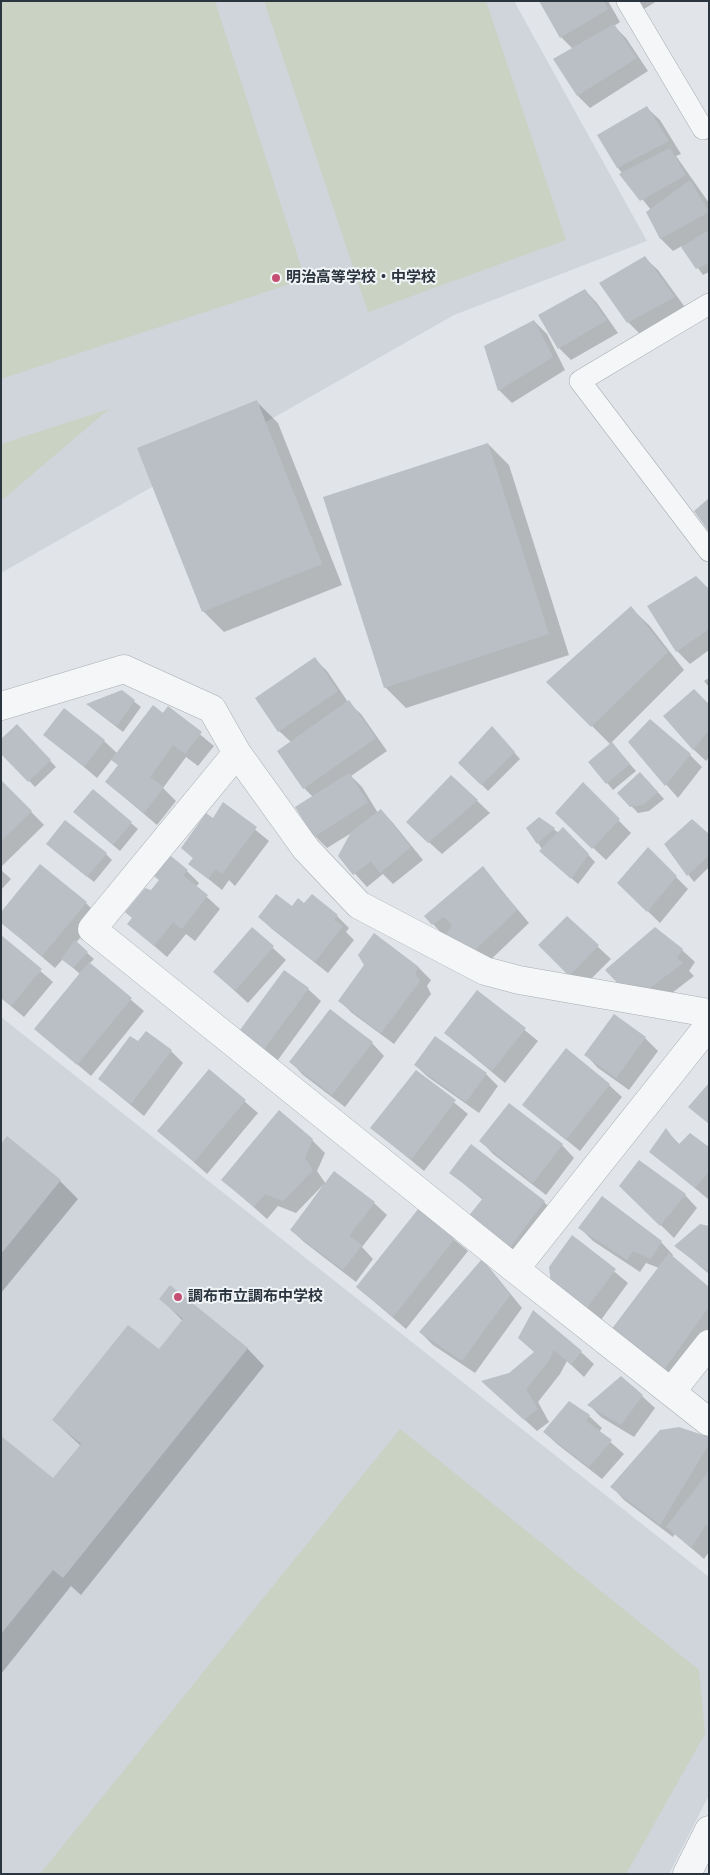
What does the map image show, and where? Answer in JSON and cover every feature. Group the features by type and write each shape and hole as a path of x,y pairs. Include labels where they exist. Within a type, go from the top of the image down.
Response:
{"street":[{"path":"1,706 124,669 212,708 237,753 306,849 359,905 485,971 519,980 709,1013"},
{"path":"237,753 92,929 515,1269 709,1422"},
{"path":"515,1269 709,1026"},
{"path":"671,1392 709,1344"},
{"path":"687,1874 709,1830"}],"lane":[{"path":"627,1 703,129"},
{"path":"709,304 580,381 709,551"}],"shaded area":[{"name":"明治高等学校・中学校","path":"1,1 514,1 647,241 454,315 1,573"},
{"name":"調布市立調布中学校","path":"1,1017 709,1577 709,1795 669,1874 1,1874"}],"green space":[{"path":"1,1 215,1 305,279 1,379"},
{"path":"264,1 486,1 566,240 368,312"},
{"path":"109,409 1,501 1,444"},
{"path":"400,1429 699,1670 705,1734 626,1874 40,1874"}],"building":[{"path":"539,1 604,1 608,9 560,38"},
{"path":"614,24 637,58 577,96 553,59"},
{"path":"647,106 669,141 617,168 597,135"},
{"path":"670,148 686,175 640,201 619,174"},
{"path":"690,180 709,212 660,239 646,212"},
{"path":"709,230 709,263 696,269 681,247"},
{"path":"645,256 675,297 627,323 599,283"},
{"path":"585,289 607,320 558,349 538,315"},
{"path":"534,320 553,357 498,391 484,346"},
{"path":"257,400 322,564 202,612 137,448"},
{"path":"488,443 549,634 384,688 323,497"},
{"path":"709,498 709,532 694,511"},
{"path":"696,576 709,589 709,629 676,652 647,606"},
{"path":"631,606 668,652 591,727 546,682"},
{"path":"315,657 338,691 278,732 255,698"},
{"path":"694,689 709,704 709,730 693,750 663,716"},
{"path":"122,690 135,700 117,726 86,704"},
{"path":"349,700 376,738 303,789 277,751"},
{"path":"153,705 163,713 168,706 202,732 185,754 173,745 150,777 164,787 144,813 105,782 118,765 111,760"},
{"path":"64,708 105,740 84,767 43,735"},
{"path":"650,719 691,754 665,786 628,742"},
{"path":"17,724 51,760 28,782 1,754 1,739"},
{"path":"492,726 515,752 481,785 458,763"},
{"path":"612,742 630,764 606,784 588,762"},
{"path":"640,772 658,792 643,805 630,807 617,793"},
{"path":"349,773 368,802 314,837 295,807"},
{"path":"451,775 478,800 428,843 406,822"},
{"path":"1,780 32,811 1,841"},
{"path":"583,782 620,819 592,849 555,813"},
{"path":"93,789 132,822 113,845 73,812"},
{"path":"223,802 257,827 222,874 216,869 208,879 188,864 193,858 181,848 206,813 213,818"},
{"path":"381,809 411,847 380,873 371,861 353,875 338,856 351,832"},
{"path":"539,817 555,828 537,844 526,828"},
{"path":"692,819 709,834 709,855 687,876 664,844"},
{"path":"65,820 107,853 87,877 46,844"},
{"path":"563,827 589,854 571,879 539,851"},
{"path":"648,847 677,876 647,912 617,883"},
{"path":"166,852 188,870 183,875 208,895 182,929 173,922 154,946 127,924 132,918 125,912 145,888 151,890 159,880 149,872"},
{"path":"40,864 87,902 42,956 1,923 1,912"},
{"path":"483,866 517,910 468,957 446,934 452,925 444,917 432,925 424,916"},
{"path":"276,894 292,906 298,898 304,903 312,894 338,915 334,920 343,926 315,962 258,917"},
{"path":"567,916 599,945 569,976 538,945"},
{"path":"252,927 274,946 235,991 213,972"},
{"path":"655,927 683,949 677,958 683,963 650,988 621,987 605,970"},
{"path":"374,933 419,967 415,973 420,981 381,1033 338,1001 364,965 358,955"},
{"path":"1,935 42,969 11,1006 1,997"},
{"path":"75,940 88,952 73,968 61,959"},
{"path":"89,962 132,998 77,1065 34,1029"},
{"path":"284,970 309,988 262,1052 237,1034"},
{"path":"477,990 526,1028 492,1071 444,1033"},
{"path":"330,1009 373,1042 332,1095 289,1062"},
{"path":"614,1014 646,1037 616,1078 584,1055"},
{"path":"146,1031 172,1050 131,1104 98,1079 130,1036 138,1041"},
{"path":"435,1036 487,1073 466,1102 414,1065"},
{"path":"566,1048 610,1084 566,1140 522,1105"},
{"path":"209,1069 246,1100 194,1162 157,1131"},
{"path":"416,1070 456,1100 411,1160 370,1128"},
{"path":"709,1083 709,1124 688,1107"},
{"path":"509,1103 563,1144 533,1183 479,1141"},
{"path":"279,1110 313,1139 305,1158 313,1170 283,1201 265,1194 254,1207 221,1180"},
{"path":"666,1128 678,1145 690,1133 709,1147 709,1172 695,1188 649,1152"},
{"path":"7,1136 61,1180 1,1254 1,1144"},
{"path":"471,1144 545,1201 508,1250 467,1218 483,1198 449,1173"},
{"path":"639,1160 686,1194 660,1226 619,1186"},
{"path":"334,1171 375,1202 349,1236 362,1245 343,1270 290,1230"},
{"path":"602,1196 662,1241 651,1259 633,1251 627,1260 578,1228"},
{"path":"419,1208 456,1237 393,1317 356,1287"},
{"path":"700,1224 709,1226 709,1272 674,1246"},
{"path":"572,1235 616,1269 584,1312 551,1284 549,1267"},
{"path":"669,1253 709,1287 709,1307 663,1371 611,1330"},
{"path":"482,1259 510,1295 462,1361 419,1332"},
{"path":"170,1285 248,1348 63,1578 53,1570 1,1634 1,1436 53,1478 81,1444 52,1420 128,1325 159,1349 183,1319 159,1299"},
{"path":"533,1310 582,1351 571,1365 554,1350 548,1362 526,1389 538,1409 524,1420 481,1381 509,1373 534,1352 518,1338"},
{"path":"621,1376 643,1395 621,1425 587,1405"},
{"path":"569,1401 590,1415 586,1421 612,1440 589,1467 543,1432"},
{"path":"679,1427 709,1437 709,1444 660,1525 610,1487 660,1430"},
{"path":"709,1471 709,1527 706,1525 691,1548 666,1527"}],"place":[{"name":"明治高等学校・中学校","path":"276,278"},
{"name":"調布市立調布中学校","path":"178,1297"}]}
